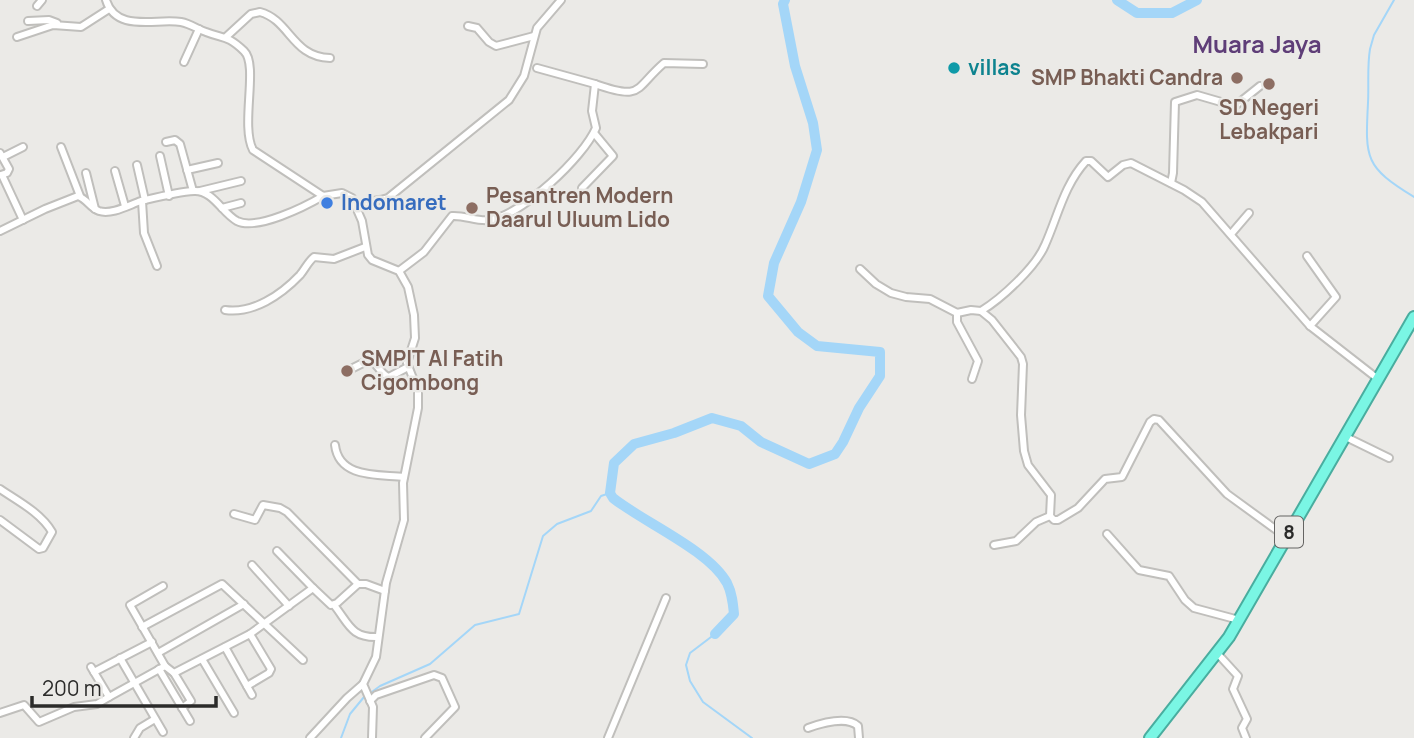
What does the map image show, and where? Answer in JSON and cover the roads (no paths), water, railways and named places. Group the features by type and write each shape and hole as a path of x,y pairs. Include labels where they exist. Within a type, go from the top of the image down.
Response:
{"highway":[{"name":"8","path":"1150,738 1217,653 1239,620 1378,379 1410,334 1414,317"}],"street":[{"path":"106,0 109,9 127,21 176,21 226,37 244,51 250,59 248,126 252,148 323,196"},
{"path":"356,205 385,199 509,100 524,76 534,36 541,21 561,0"},
{"path":"28,21 49,20 60,25 80,27 109,9"},
{"path":"226,37 251,14 260,12 275,19 289,37 307,52 314,56 330,58"},
{"path":"17,37 60,25"},
{"path":"468,26 477,28 496,46 534,36"},
{"path":"184,62 199,29"},
{"path":"537,68 631,92 642,88 664,63 703,64"},
{"path":"399,271 424,252 452,216 487,220 512,212 559,176 594,133 597,125 592,107 595,84"},
{"path":"1171,183 1175,102 1197,95 1235,106 1260,86"},
{"path":"582,188 613,156 594,133"},
{"path":"166,142 175,140 179,143 196,191"},
{"path":"23,147 1,155 9,170 1,175 23,220"},
{"path":"61,147 80,196 95,209 108,212 144,201 241,181"},
{"path":"160,156 169,196"},
{"path":"981,311 1005,294 1039,255 1061,202 1086,161 1091,161 1108,177 1123,165 1131,163 1202,202 1310,326 1378,379"},
{"path":"187,170 218,163"},
{"path":"137,165 144,201 146,244 158,267"},
{"path":"115,171 125,206"},
{"path":"86,173 95,209"},
{"path":"196,191 206,194 239,222 295,212 323,196 342,193 352,198 364,228 365,247 372,260 399,271 408,287 414,315 415,338 407,358 408,367 415,379 418,402 404,477 403,525 385,591 376,657 363,686 347,698 310,738"},
{"path":"0,232 67,199 80,196"},
{"path":"222,208 241,203"},
{"path":"1231,234 1249,213"},
{"path":"225,310 237,312 261,304 292,282 314,257 334,259 365,247"},
{"path":"1307,256 1336,298 1310,326"},
{"path":"860,270 891,293 906,298 930,299 957,313 981,311 992,320 1023,364 1021,415 1024,451 1028,465 1051,495 1050,516"},
{"path":"957,313 957,322 978,359 972,379"},
{"path":"345,372 369,360 374,362 382,374 389,377 408,367"},
{"path":"1050,516 1056,520 1065,517 1087,501 1105,479 1122,477 1154,419 1159,420 1227,494 1286,537"},
{"path":"1346,437 1389,458"},
{"path":"335,445 339,458 358,473 404,477"},
{"path":"0,489 32,510 47,523 52,532 43,548 39,549 0,520"},
{"path":"234,514 255,520 262,506 283,509 358,584"},
{"path":"994,545 1016,541 1036,522 1050,516"},
{"path":"1107,534 1139,570 1169,576 1189,605 1239,620"},
{"path":"277,551 328,604 334,605 356,634 365,638 378,637"},
{"path":"252,565 289,606"},
{"path":"142,627 219,584 225,585 303,660"},
{"path":"334,605 358,584 385,591"},
{"path":"163,586 130,604 158,653 162,668 190,721"},
{"path":"174,673 250,634 313,588"},
{"path":"608,738 666,598"},
{"path":"158,653 244,604"},
{"path":"247,686 269,673 271,669 250,634"},
{"path":"110,697 92,669 152,642"},
{"path":"225,647 252,695"},
{"path":"1217,653 1238,676 1233,689 1247,719 1242,728 1246,738"},
{"path":"120,658 163,732"},
{"path":"202,659 234,713"},
{"path":"162,668 174,673 191,701 182,708"},
{"path":"0,713 24,705 39,722 74,707 97,704 162,668"},
{"path":"370,700 376,695 434,675 442,678 455,707 425,738"},
{"path":"363,686 374,714 372,738"},
{"path":"134,738 140,728 155,719"},
{"path":"808,728 830,722 852,722 858,726 859,738"}],"waterway":[{"path":"715,634 734,614 727,583 706,559 613,498 610,493 614,463 634,444 674,433 712,418 741,426 761,442 809,464 835,454 859,408 880,376 880,352 817,346 798,332 768,296 774,263 801,202 817,150 813,123 795,66 783,4 785,0"},
{"path":"1117,0 1137,13 1172,13 1197,0"},
{"path":"1394,0 1374,35 1370,49 1368,149 1377,169 1414,197"},
{"path":"369,694 380,686 430,664 475,625 519,614 543,536 557,524 591,511 601,496 610,493"},
{"path":"715,634 690,653 686,665 690,681 703,702 752,738"},
{"path":"341,738 350,714 364,697"}],"place":[{"name":"villas","path":"954,68"},
{"name":"SMP Bhakti Candra","path":"1237,78"},
{"name":"SD Negeri Lebakpari","path":"1269,84"},
{"name":"Indomaret","path":"327,203"},
{"name":"Pesantren Modern Daarul Uluum Lido","path":"472,208"},
{"name":"SMPIT Al Fatih Cigombong","path":"347,371"}],"district":[{"name":"Muara Jaya","path":"1257,45"}]}
